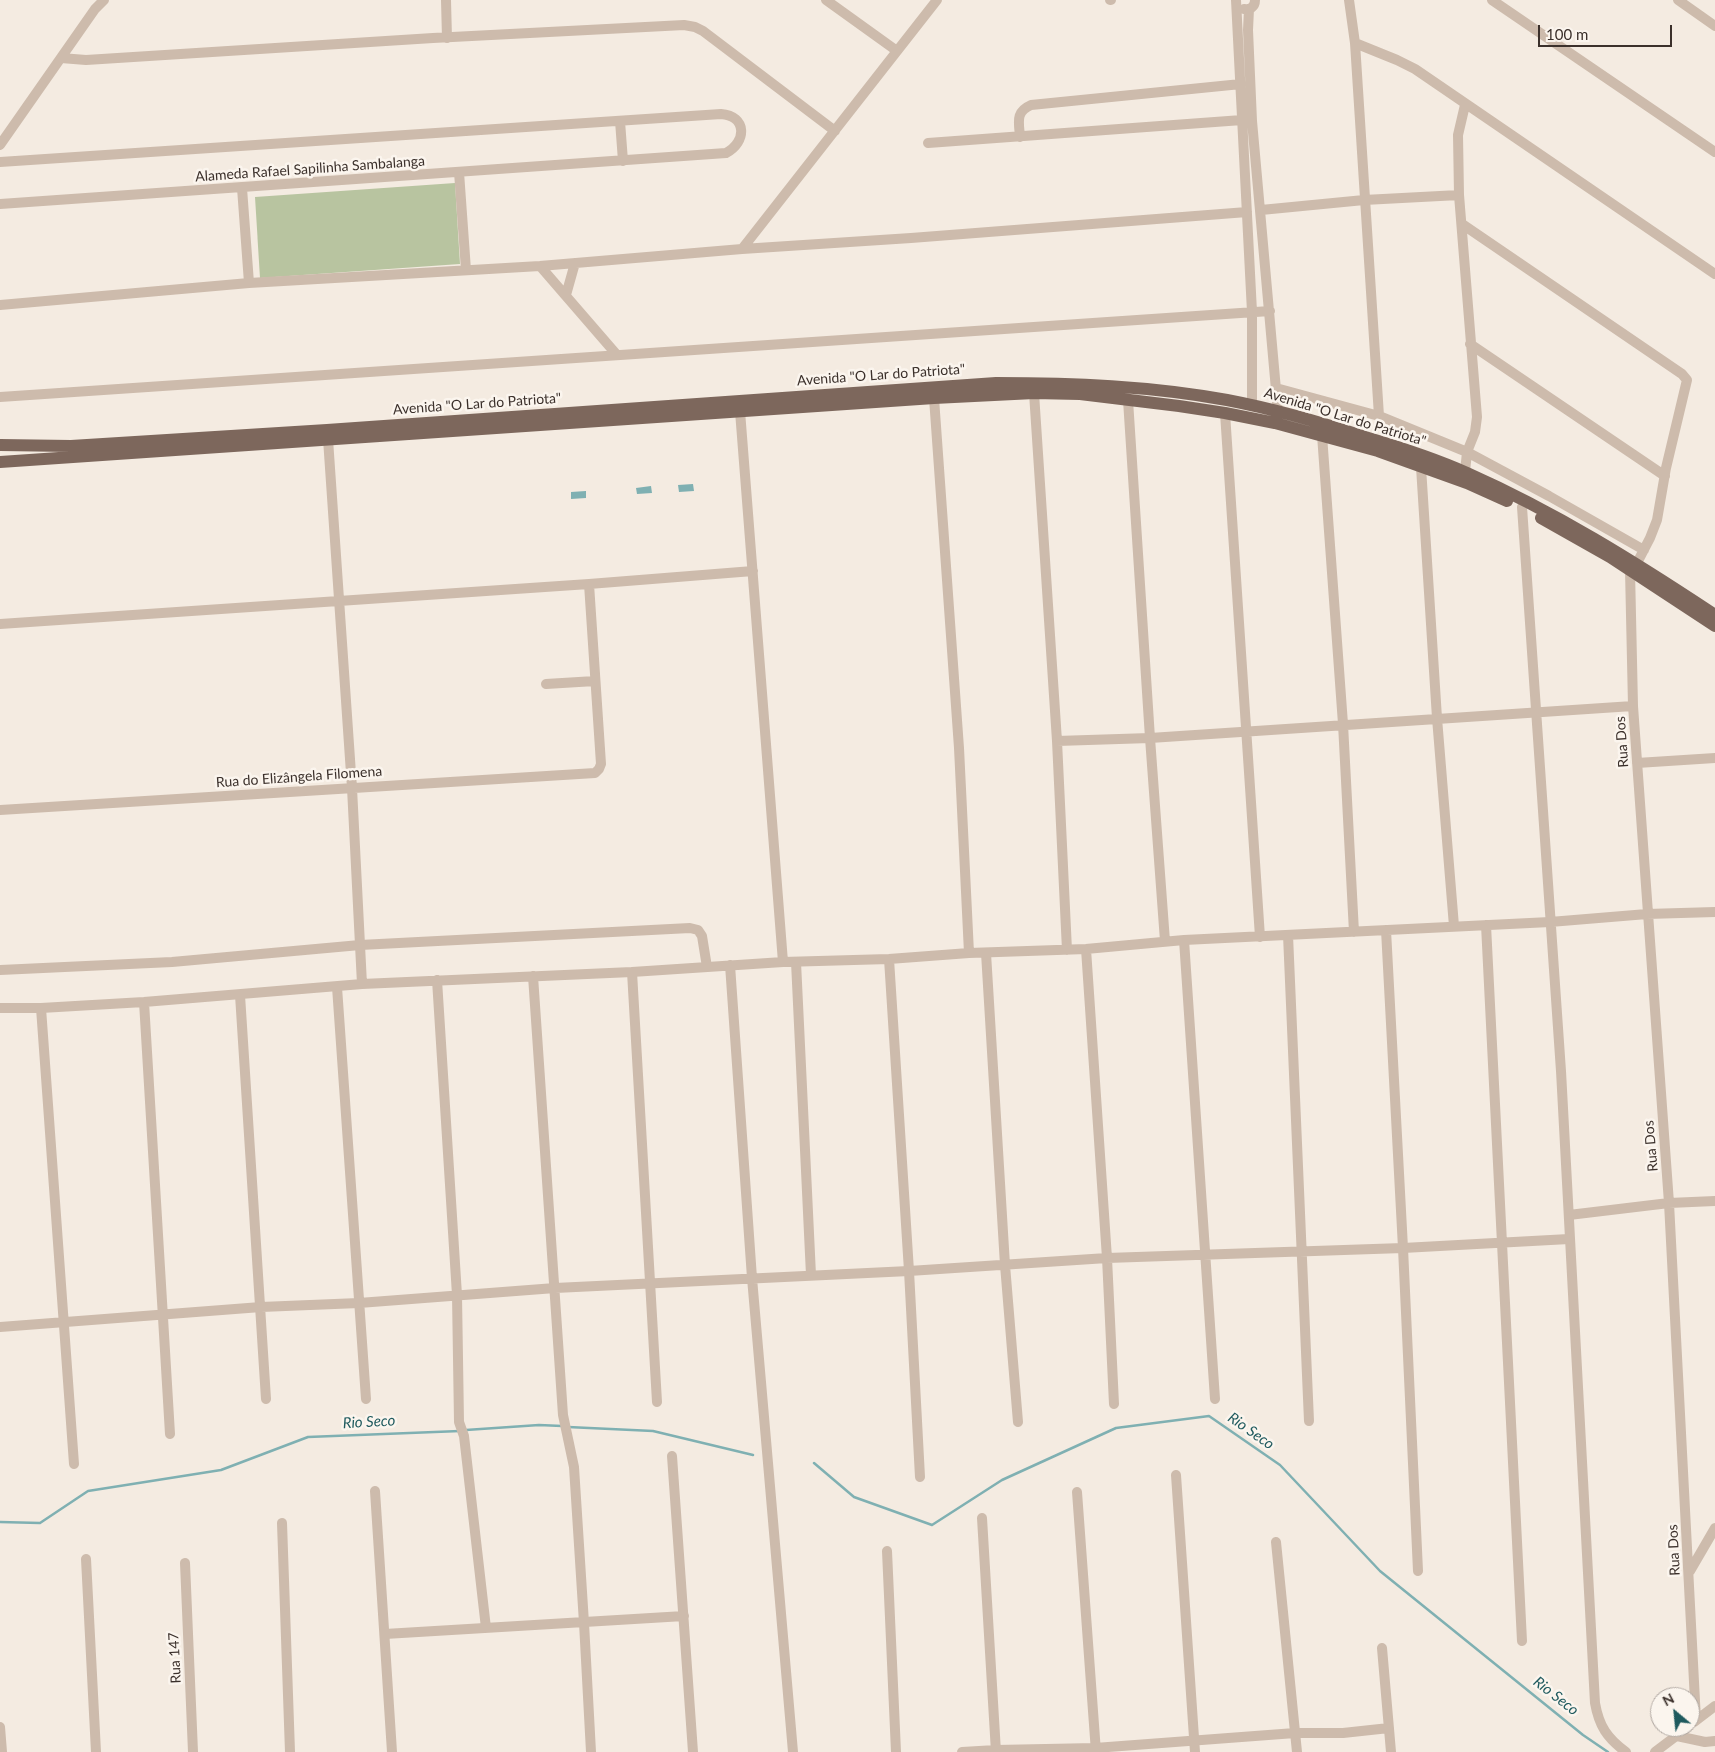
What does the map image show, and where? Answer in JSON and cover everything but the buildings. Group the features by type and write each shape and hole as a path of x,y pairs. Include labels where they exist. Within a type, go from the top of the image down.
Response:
{"main road":[{"name":"Avenida \"O Lar do Patriota\"","path":"0,446 71,446 996,383 1106,385 1163,390 1252,405 1318,422 1402,448 1465,472 1551,514 1633,566 1715,614"},
{"name":"Avenida \"O Lar do Patriota\"","path":"0,462 934,398 1034,393 1080,394 1225,413 1274,423 1378,451 1421,466 1522,507 1633,566 1715,626"}],"street":[{"path":"0,145 95,9 104,0"},
{"path":"446,0 447,38"},
{"path":"826,0 898,50"},
{"path":"742,249 937,0"},
{"path":"1255,0 1253,6 1249,9 1250,87 1278,412"},
{"path":"1349,0 1355,42 1379,416"},
{"path":"1492,0 1715,152"},
{"path":"1678,0 1715,26"},
{"path":"1236,2 1240,8 1249,9"},
{"path":"1236,2 1252,312 1252,405"},
{"path":"61,58 86,60 447,38 684,25 695,26 836,131"},
{"path":"1355,42 1410,66 1715,274"},
{"path":"1020,137 1019,117 1023,108 1031,105 1240,84"},
{"path":"1465,104 1458,135 1459,195 1477,425 1467,452 1465,472"},
{"name":"Alameda Rafael Sapilinha Sambalanga","path":"0,162 727,114 738,122 742,134 737,146 726,154 0,204"},
{"path":"928,143 1242,120"},
{"path":"620,121 623,161"},
{"path":"459,172 466,270"},
{"path":"242,188 249,283"},
{"path":"1261,210 1364,200 1459,195"},
{"path":"0,305 249,283 540,266 742,249 1247,212"},
{"path":"1462,224 1684,376 1686,383 1657,520 1644,550 1633,566"},
{"path":"566,295 575,263"},
{"path":"540,266 617,355"},
{"path":"0,397 1270,311"},
{"path":"1470,344 1665,476"},
{"path":"1276,388 1379,416 1467,452 1644,550"},
{"path":"1034,393 1057,741 1067,950"},
{"path":"934,398 959,748 969,953"},
{"path":"1128,400 1165,941"},
{"path":"740,412 783,962"},
{"path":"1225,413 1260,937"},
{"path":"1322,435 1343,724 1354,932"},
{"path":"328,439 352,788 362,984"},
{"path":"1421,466 1437,718 1454,926"},
{"path":"1522,507 1561,1071 1595,1703 1598,1719 1606,1732 1626,1752"},
{"name":"Rua Dos","path":"1633,566 1633,706 1669,1203 1689,1572 1691,1687"},
{"path":"0,624 753,571"},
{"path":"546,684 595,681 589,584"},
{"name":"Rua do Elizângela Filomena","path":"0,810 595,773 601,764 595,681"},
{"path":"1057,741 1150,738 1633,706"},
{"path":"1637,763 1715,758"},
{"path":"0,1008 41,1008 144,1002 362,984 632,972 783,962 889,959 969,953 1086,949 1165,941 1550,922 1647,914 1715,912"},
{"path":"1486,925 1522,1642"},
{"path":"0,970 172,962 360,945 690,928 698,930 702,936 707,967"},
{"path":"1386,930 1418,1571"},
{"path":"1288,935 1309,1421"},
{"path":"1184,940 1215,1399"},
{"path":"1086,949 1107,1258 1114,1404"},
{"path":"986,953 1005,1265 1018,1422"},
{"path":"889,959 920,1477"},
{"path":"796,962 811,1275"},
{"path":"730,965 752,1278 793,1752"},
{"path":"632,972 657,1402"},
{"path":"533,976 563,1414 574,1467 591,1752"},
{"path":"437,980 457,1295 459,1422 464,1436 486,1628"},
{"path":"337,987 366,1398"},
{"path":"240,995 266,1399"},
{"path":"144,1002 170,1434"},
{"path":"41,1008 74,1464"},
{"path":"1568,1215 1669,1203 1715,1201"},
{"path":"0,1327 261,1307 359,1303 555,1288 909,1271 1107,1258 1403,1248 1570,1239"},
{"path":"672,1456 693,1752"},
{"path":"1176,1475 1195,1752"},
{"path":"375,1491 392,1752"},
{"path":"1077,1492 1096,1750"},
{"path":"982,1518 996,1751"},
{"path":"282,1523 290,1752"},
{"path":"1689,1572 1715,1528"},
{"path":"1276,1542 1296,1752"},
{"path":"887,1552 896,1752"},
{"path":"86,1559 96,1752"},
{"name":"Rua 147","path":"185,1563 193,1752"},
{"path":"385,1634 684,1616"},
{"path":"1382,1648 1391,1752"},
{"path":"1700,1718 1715,1706"},
{"path":"0,1726 2,1752"},
{"path":"962,1752 1096,1750 1194,1740 1295,1733 1343,1733 1389,1728"},
{"path":"1654,1752 1676,1737"},
{"path":"1682,1737 1705,1742 1715,1741"}],"green space":[{"path":"455,183 460,264 260,278 255,197"}],"water":[{"path":"693,484 694,491 679,492 678,485"},
{"path":"651,486 652,493 637,494 636,488"},
{"path":"586,491 586,498 571,499 571,492"}],"waterway":[{"name":"Rio Seco","path":"814,1463 854,1497 932,1525 1002,1480 1116,1428 1209,1416 1280,1465 1380,1571 1583,1735 1608,1752"},
{"name":"Rio Seco","path":"466,1430 539,1425 562,1426"},
{"name":"Rio Seco","path":"568,1427 653,1431 753,1455"},
{"name":"Rio Seco","path":"0,1522 40,1523 88,1491 221,1470 308,1437 460,1431"}]}
